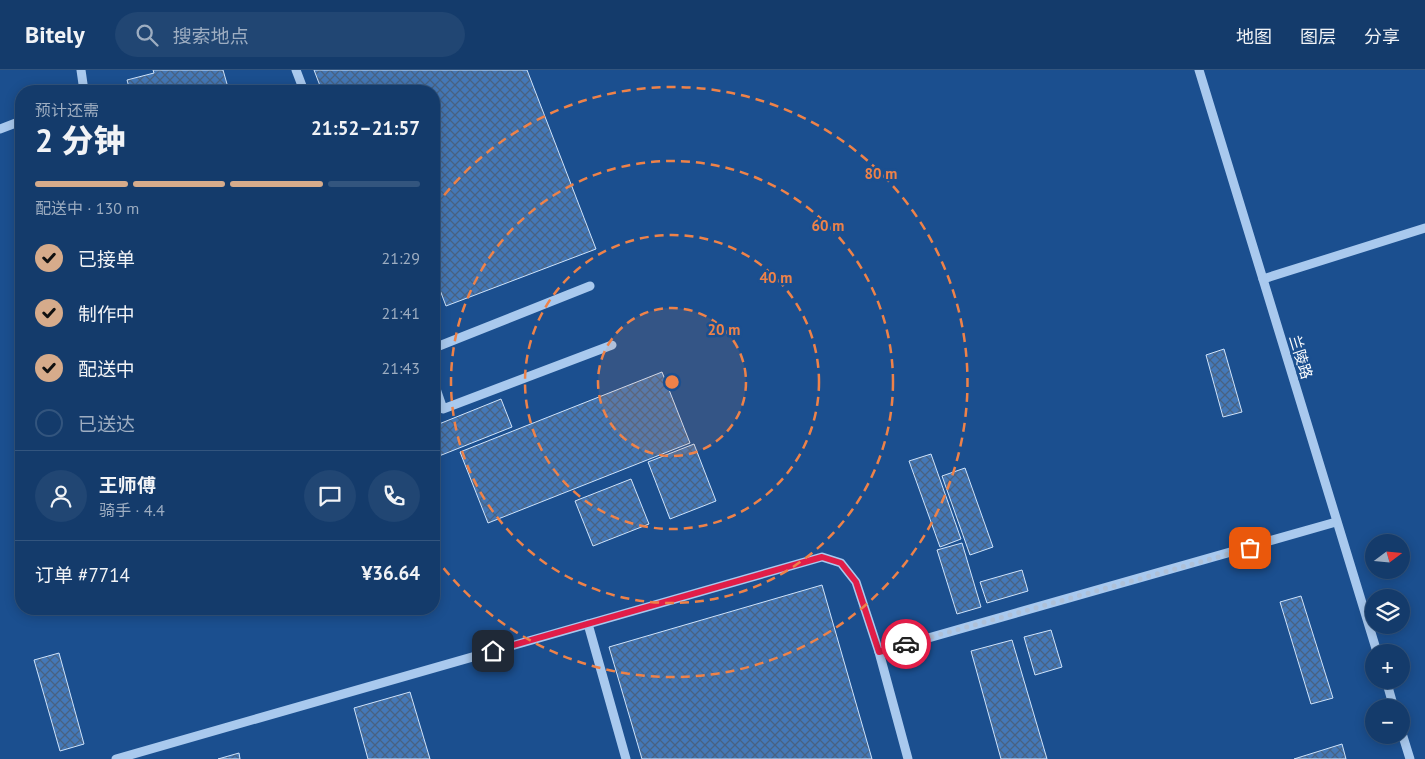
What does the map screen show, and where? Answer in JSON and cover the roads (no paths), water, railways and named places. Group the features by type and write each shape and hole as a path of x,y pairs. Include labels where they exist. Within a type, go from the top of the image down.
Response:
{"street":[{"path":"80,70 83,85"},
{"path":"296,70 302,85"},
{"name":"兰陵路","path":"1199,70 1374,644"},
{"path":"0,129 15,123"},
{"path":"1263,280 1425,228"},
{"path":"440,346 590,286"},
{"path":"440,401 443,410 612,345"},
{"path":"879,652 1336,522"},
{"path":"116,759 822,557 841,563 856,582 879,652 908,759"},
{"path":"588,624 626,759"},
{"path":"1405,744 1410,759"}]}
